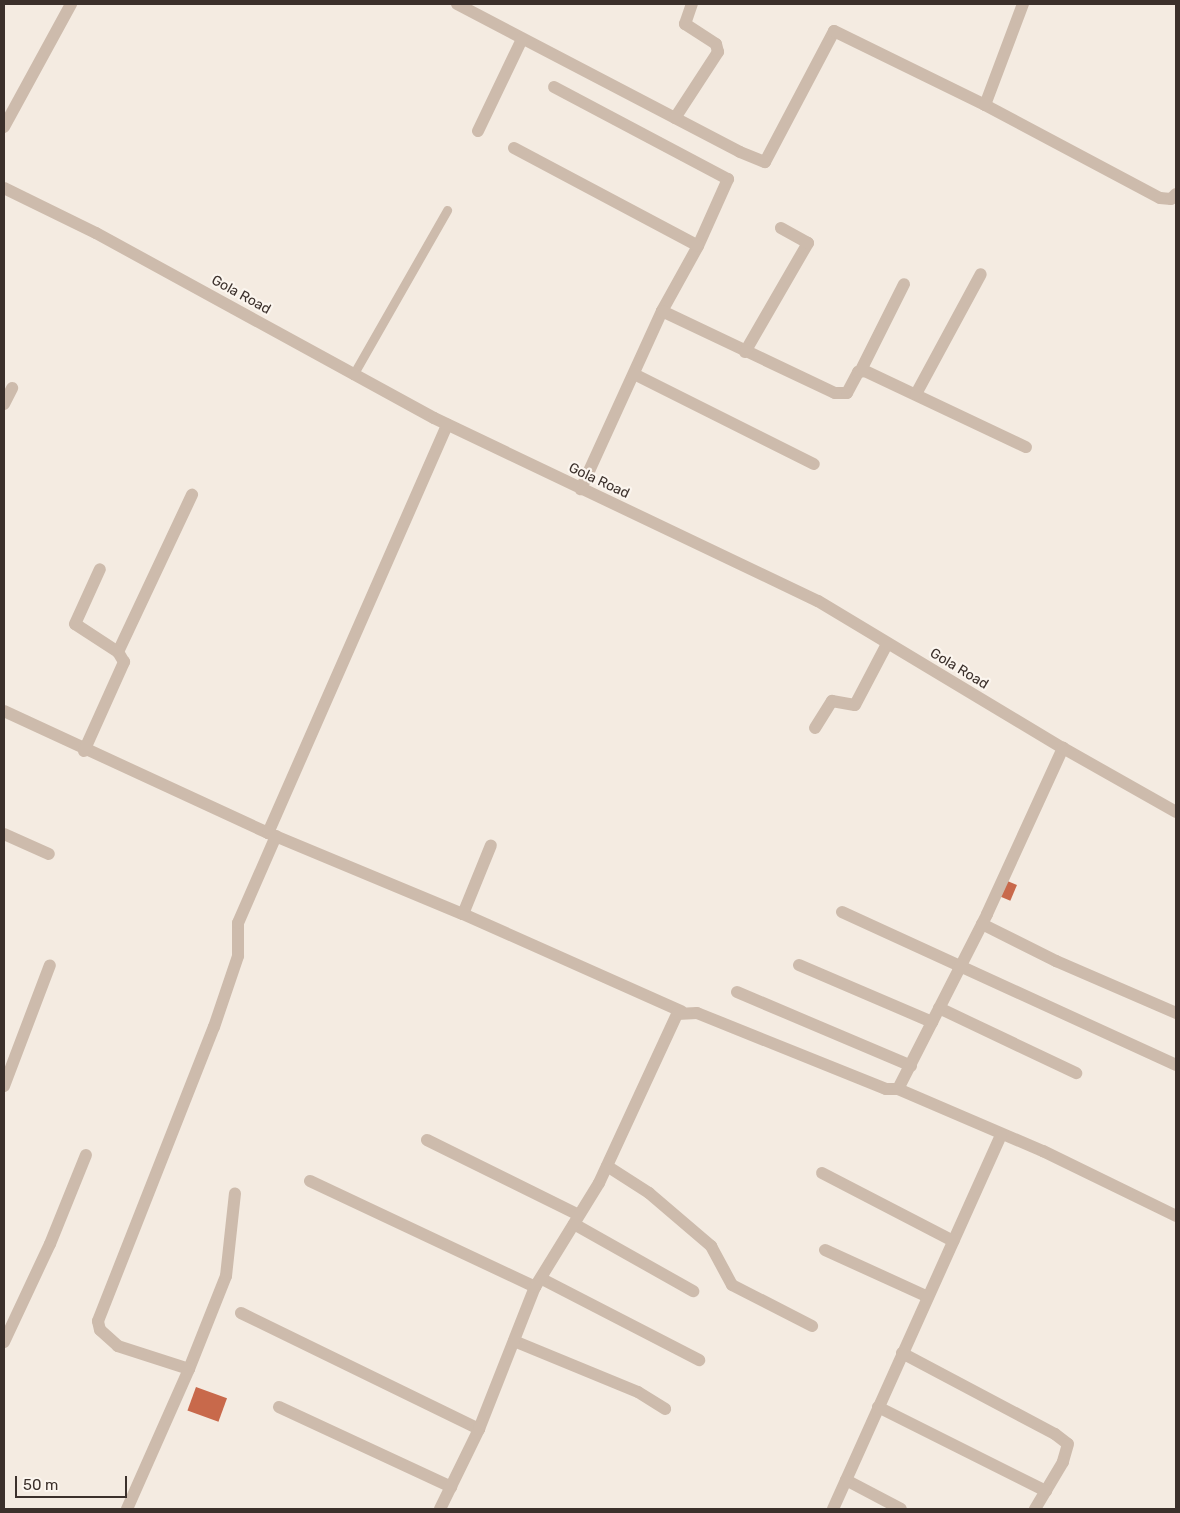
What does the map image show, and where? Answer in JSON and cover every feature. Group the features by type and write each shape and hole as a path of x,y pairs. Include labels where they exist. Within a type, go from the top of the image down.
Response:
{"street":[{"path":"4,126 71,4"},
{"path":"456,4 675,118 765,162 834,31 985,105 1160,198 1171,199 1176,194"},
{"path":"675,118 718,52 716,44 685,24 692,4"},
{"path":"985,105 1023,4"},
{"path":"478,132 522,39"},
{"path":"554,87 728,179 698,246 662,311 581,489"},
{"path":"514,148 698,246"},
{"name":"Gola Road","path":"4,188 96,232 447,425 800,593 1063,748 1176,812"},
{"path":"745,352 808,243 781,228"},
{"path":"916,394 981,274"},
{"path":"662,311 745,352 841,395 847,394 904,284"},
{"path":"860,370 916,394 1026,447"},
{"path":"634,374 814,464"},
{"path":"4,404 12,388"},
{"path":"189,1369 118,1346 98,1325 214,1027 238,956 238,924 272,834 447,425"},
{"path":"118,652 192,495"},
{"path":"84,751 123,665 123,658 118,652 74,624 100,569"},
{"path":"815,728 832,701 855,705 887,644"},
{"path":"4,711 84,751 272,834 463,914 682,1012 697,1013 886,1089 898,1089 1043,1151 1176,1216"},
{"path":"898,1089 982,924 1063,748"},
{"path":"4,834 49,854"},
{"path":"463,914 491,845"},
{"path":"842,912 961,964 1136,1050 1176,1065"},
{"path":"982,924 1056,961 1176,1013"},
{"path":"4,1086 50,965"},
{"path":"799,965 932,1022"},
{"path":"737,992 911,1066"},
{"path":"939,1008 1076,1073"},
{"path":"442,1509 479,1429 538,1283 607,1166 672,1022 682,1012"},
{"path":"833,1509 1001,1134"},
{"path":"427,1140 576,1220 693,1291"},
{"path":"4,1342 50,1244 86,1155"},
{"path":"607,1166 649,1192 711,1246 732,1285 812,1326"},
{"path":"822,1173 841,1186 908,1216 953,1241"},
{"path":"310,1181 538,1283 698,1360"},
{"path":"127,1509 189,1369 226,1276 235,1193"},
{"path":"825,1250 928,1297"},
{"path":"241,1314 479,1429"},
{"path":"514,1341 638,1392 665,1409"},
{"path":"902,1353 1064,1439 1068,1450 1035,1509"},
{"path":"279,1407 451,1487"},
{"path":"878,1407 1046,1491"},
{"path":"846,1480 901,1509"}],"lane":[{"path":"353,375 448,210"}],"building":[{"path":"1005,880 1017,885 1010,901 998,896"},
{"path":"196,1387 227,1398 218,1422 187,1410"}]}
